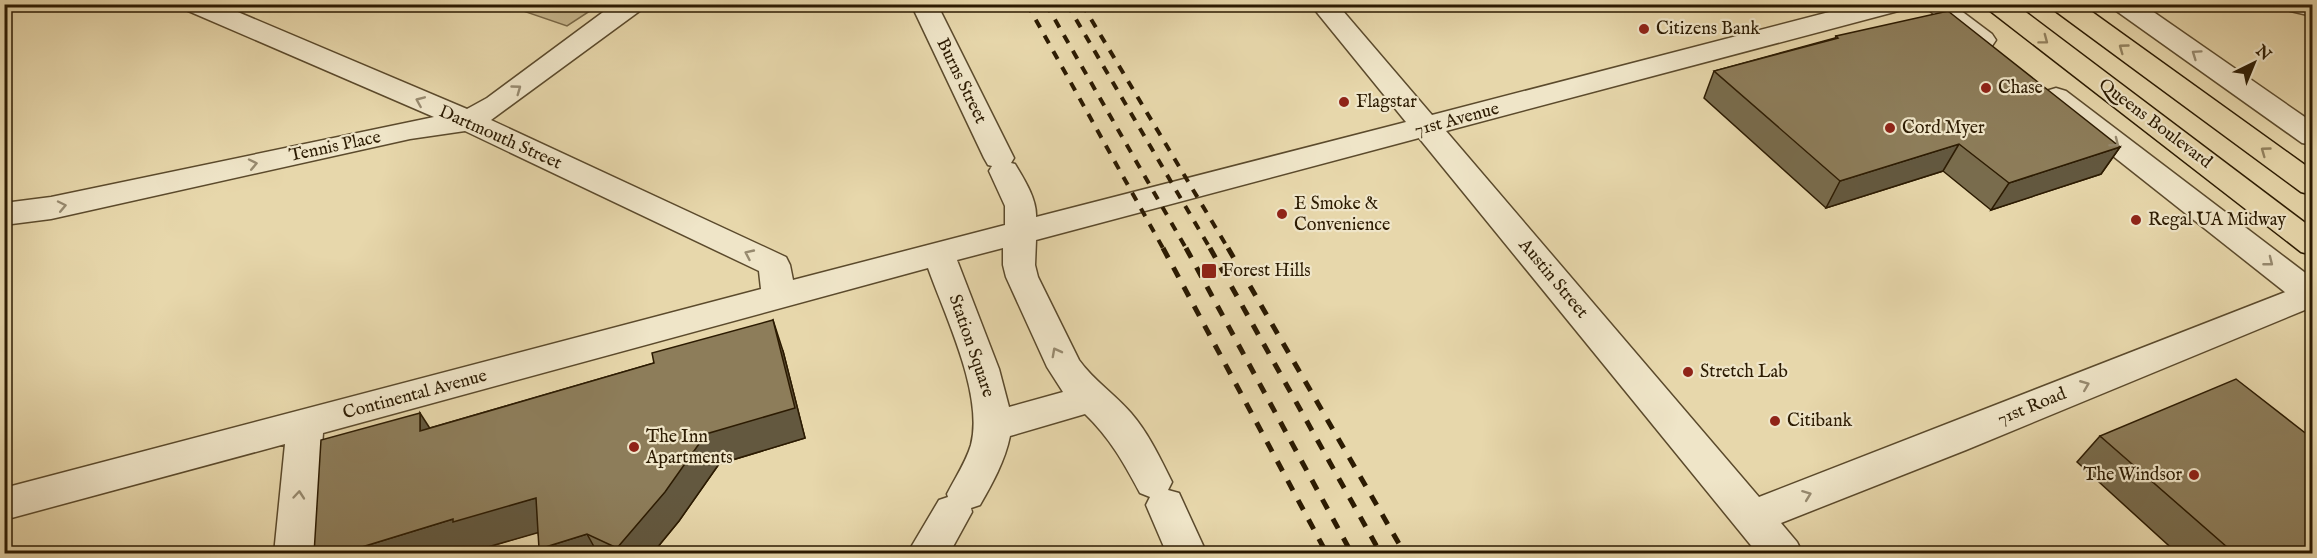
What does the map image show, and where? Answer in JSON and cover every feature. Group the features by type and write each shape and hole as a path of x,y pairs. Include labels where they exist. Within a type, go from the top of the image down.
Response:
{"main road":[{"name":"Queens Boulevard","path":"1998,4 2313,244"},
{"path":"2063,4 2313,185"}],"street":[{"name":"Dartmouth Street","path":"195,4 469,121 774,265 779,296"},
{"name":"Tennis Place","path":"4,214 51,208 410,130 469,121 497,104 632,4"},
{"name":"Burns Street","path":"924,4 1021,206 1020,234"},
{"name":"Austin Street","path":"1323,4 1783,554"},
{"name":"71st Avenue","path":"1020,234 1893,4"},
{"path":"1935,4 2005,58"},
{"path":"2124,4 2313,136"},
{"path":"2295,4 2313,8"},
{"path":"2033,80 2312,295"},
{"path":"939,255 1020,234 1019,265 1022,277 1065,367 1075,382 1118,423 1134,447 1159,493 1187,554"},
{"name":"Continental Avenue","path":"4,504 939,255"},
{"name":"Station Square","path":"939,255 984,378 992,427"},
{"name":"71st Road","path":"1752,517 2312,295"},
{"path":"927,554 980,468 992,427 1092,398"},
{"path":"294,554 305,425"}],"shaded area":[{"path":"599,4 567,26 506,5"}],"building":[{"name":"Cord Myer","path":"1948,11 2120,147 2009,183 1959,144 1840,181 1714,71 1838,38 1836,36"},
{"name":"The Inn Apartments","path":"773,320 795,408 706,434 665,492 617,548 587,534 539,549 536,498 453,522 453,519 339,554 314,554 321,440 420,413 420,431 654,363 652,353"},
{"name":"The Windsor","path":"2236,379 2313,439 2313,554 2235,554 2100,436"}],"railway":[{"path":"1027,4 1164,250"},
{"path":"1046,4 1187,250"},
{"path":"1067,4 1211,250"},
{"path":"1082,4 1229,250"},
{"path":"1163,248 1327,554"},
{"path":"1186,248 1352,554"},
{"path":"1210,248 1381,554"},
{"path":"1228,248 1405,554"}],"place":[{"name":"Citizens Bank","path":"1644,29"},
{"name":"Chase","path":"1986,88"},
{"name":"Flagstar","path":"1344,102"},
{"name":"Cord Myer","path":"1890,128"},
{"name":"E Smoke & Convenience","path":"1282,214"},
{"name":"Regal UA Midway","path":"2136,220"},
{"name":"Forest Hills","path":"1209,271"},
{"name":"Stretch Lab","path":"1688,372"},
{"name":"Citibank","path":"1775,421"},
{"name":"The Inn Apartments","path":"634,447"},
{"name":"The Windsor","path":"2194,475"}]}
